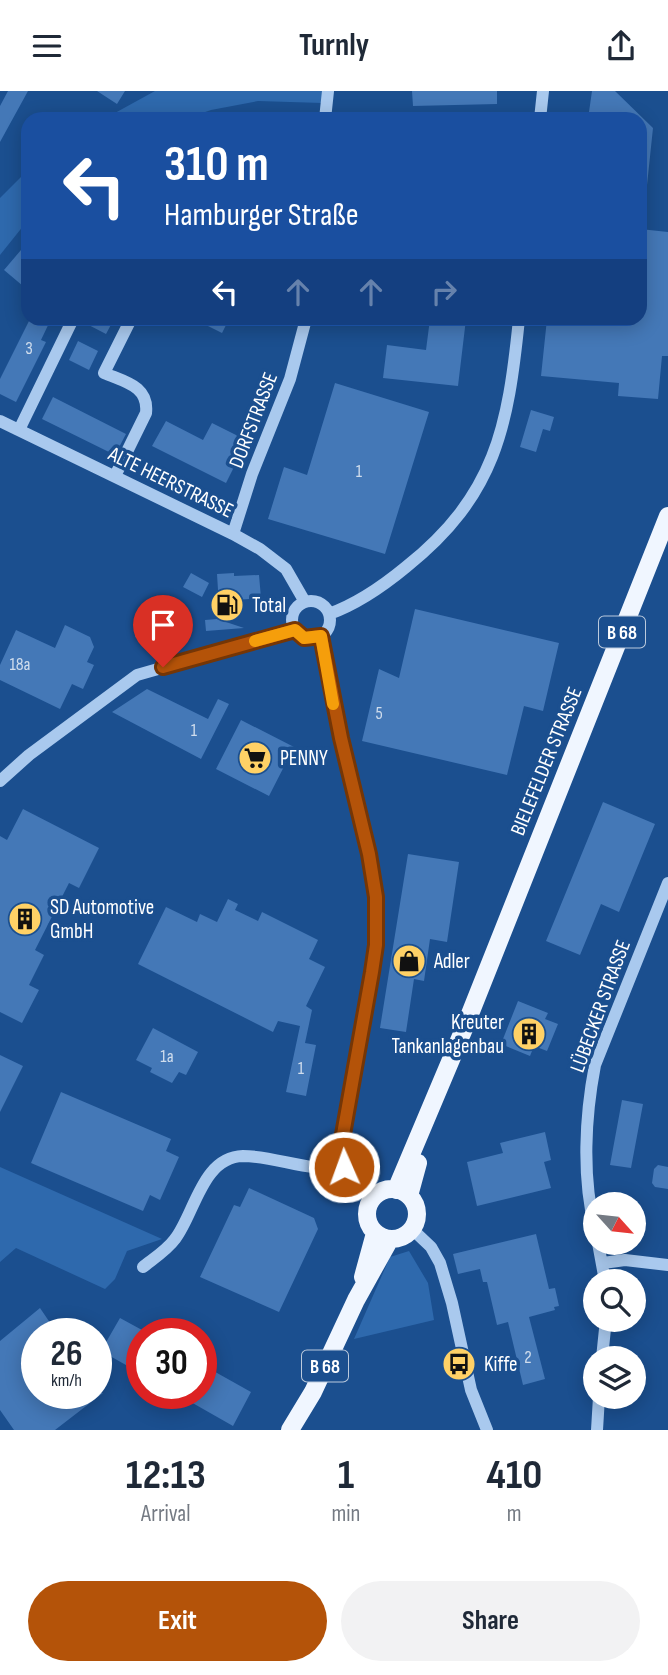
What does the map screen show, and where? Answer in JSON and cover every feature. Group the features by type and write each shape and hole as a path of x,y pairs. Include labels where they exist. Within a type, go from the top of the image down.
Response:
{"main road":[{"name":"BIELEFELDER STRASSE","path":"402,1193 466,1024 668,516"},
{"path":"383,1191 402,1193 416,1209 415,1223 406,1235 383,1236 370,1227 367,1212 372,1198 383,1191"},
{"name":"B 68","path":"290,1430 313,1392 383,1236"}],"street":[{"path":"326,112 328,91"},
{"path":"541,112 543,91"},
{"path":"19,430 70,326"},
{"path":"115,475 146,413 147,401 141,390 104,373 128,326"},
{"name":"DORFSTRASSE","path":"233,534 252,474 290,379 304,326"},
{"path":"329,614 349,607 394,577 432,546 465,507 482,480 497,446 512,387 518,326"},
{"name":"ALTE HEERSTRASSE","path":"0,421 115,475 260,549 286,569 305,602"},
{"path":"305,602 322,604 329,614 328,626 316,637 304,638 295,630 295,608 305,602"},
{"path":"0,781 29,755 137,674 295,630"},
{"path":"316,637 369,854 376,897 376,945 341,1154 344,1167 356,1188 372,1198"},
{"name":"LÜBECKER STRASSE","path":"589,1192 589,1096 596,1065 668,883"},
{"path":"143,1268 175,1240 220,1162 232,1157 246,1156 323,1168 344,1167"},
{"path":"411,1229 431,1247 440,1263 452,1303 471,1390 487,1430"},
{"path":"601,1255 604,1269"},
{"path":"603,1263 625,1260 668,1265"},
{"path":"597,1430 598,1409"}],"shaded area":[{"path":"155,91 322,91 322,103 258,101 205,112 117,112"},
{"path":"21,177 21,229 0,255 0,198"},
{"path":"0,1167 162,1239 127,1251 115,1279 105,1289 16,1248 0,1262"},
{"path":"409,1251 428,1283 434,1320 354,1339 390,1257"}],"building":[{"path":"8,91 28,91 0,142 0,106"},
{"path":"97,91 125,91 117,104"},
{"path":"412,91 497,91 497,104 413,106"},
{"path":"592,91 615,91 637,112 589,112"},
{"path":"647,122 653,128 647,185"},
{"path":"647,230 668,232 668,356 662,356 658,399 618,396 619,383 541,376 546,326 647,326"},
{"path":"21,250 21,284 4,270"},
{"path":"26,326 48,326 41,340 46,342 16,402 0,394 0,379"},
{"path":"91,326 110,326 106,334"},
{"path":"208,326 226,326 222,333"},
{"path":"429,326 465,326 458,386 383,378 387,345 426,350"},
{"path":"78,341 98,351 89,370 69,360"},
{"path":"335,383 429,412 385,554 268,519 284,467 307,475"},
{"path":"53,397 126,434 115,455 42,419"},
{"path":"531,410 554,417 550,431 543,429 536,452 520,447"},
{"path":"166,421 203,440 212,423 242,438 230,462 235,465 226,483 152,446"},
{"path":"191,573 209,583 202,597 183,587"},
{"name":"Total","path":"234,573 234,576 259,575 261,598 235,600 236,616 219,606 217,574"},
{"path":"159,598 178,605 169,631 159,628 153,644 135,637 142,618 151,622"},
{"path":"415,609 559,643 543,711 524,706 507,775 362,741 379,669 399,678"},
{"path":"217,619 244,628 206,631 205,620"},
{"path":"65,625 90,637 94,647 87,662 94,665 83,689 72,684 60,709 0,680 0,665 16,630 55,648"},
{"path":"147,689 208,719 218,699 229,704 201,759 112,712"},
{"name":"PENNY","path":"241,720 294,747 269,796 216,769"},
{"path":"603,802 655,824 619,912 601,904 580,955 546,941"},
{"name":"SD Automotive GmbH","path":"23,809 99,848 79,888 69,883 35,950 44,955 29,985 39,990 22,1023 0,1012 0,836 7,840"},
{"name":"Adler","path":"408,854 459,862 447,942 430,939 424,981 414,979 406,1032 380,1028"},
{"path":"228,899 238,904 235,910 258,921 262,912 318,940 309,959 325,967 306,1006 312,1010 305,1043 316,1045 306,1096 286,1092 300,1026 278,1021 273,1032 138,964 166,907 197,922 200,914 217,922"},
{"name":"Kreuter Tankanlagenbau","path":"518,1001 548,1013 545,1019 558,1024 547,1051 534,1046 530,1056 501,1044"},
{"path":"153,1028 198,1052 186,1075 179,1072 172,1083 150,1072 152,1068 136,1060"},
{"path":"0,1055 23,1066 0,1112"},
{"path":"61,1092 171,1139 166,1151 179,1157 160,1200 150,1195 143,1211 31,1163"},
{"path":"622,1100 643,1104 631,1168 610,1165"},
{"path":"545,1132 551,1160 544,1162 551,1188 477,1206 467,1162 503,1153 500,1143"},
{"path":"658,1165 668,1167 668,1189 655,1187 652,1183 654,1169"},
{"path":"249,1188 314,1218 318,1229 279,1312 200,1277 234,1205 240,1207"},
{"path":"536,1234 549,1289 555,1288 559,1306 554,1307 555,1310 529,1317 545,1379 523,1385 508,1322 497,1325 487,1282 483,1282 480,1269 458,1274 453,1254"},
{"path":"40,1308 47,1318 28,1318"},
{"path":"120,1318 126,1321 126,1365 112,1357 112,1332"},
{"path":"21,1324 21,1409 82,1409 55,1430 14,1430 0,1410 0,1341"},
{"path":"217,1373 251,1392 233,1426 203,1409 217,1409"}],"slow traffic":[{"path":"255,641 295,630 304,638 321,636 333,704"}],"place":[{"name":"Total","path":"227,605"},
{"name":"PENNY","path":"255,758"},
{"name":"SD Automotive GmbH","path":"25,919"},
{"name":"Adler","path":"409,961"},
{"name":"Kreuter Tankanlagenbau","path":"529,1034"},
{"name":"Kiffe","path":"459,1364"}],"route":[{"path":"163,667 295,630 304,638 321,636 329,685 369,854 376,897 376,945 342,1140 344,1167"}]}
